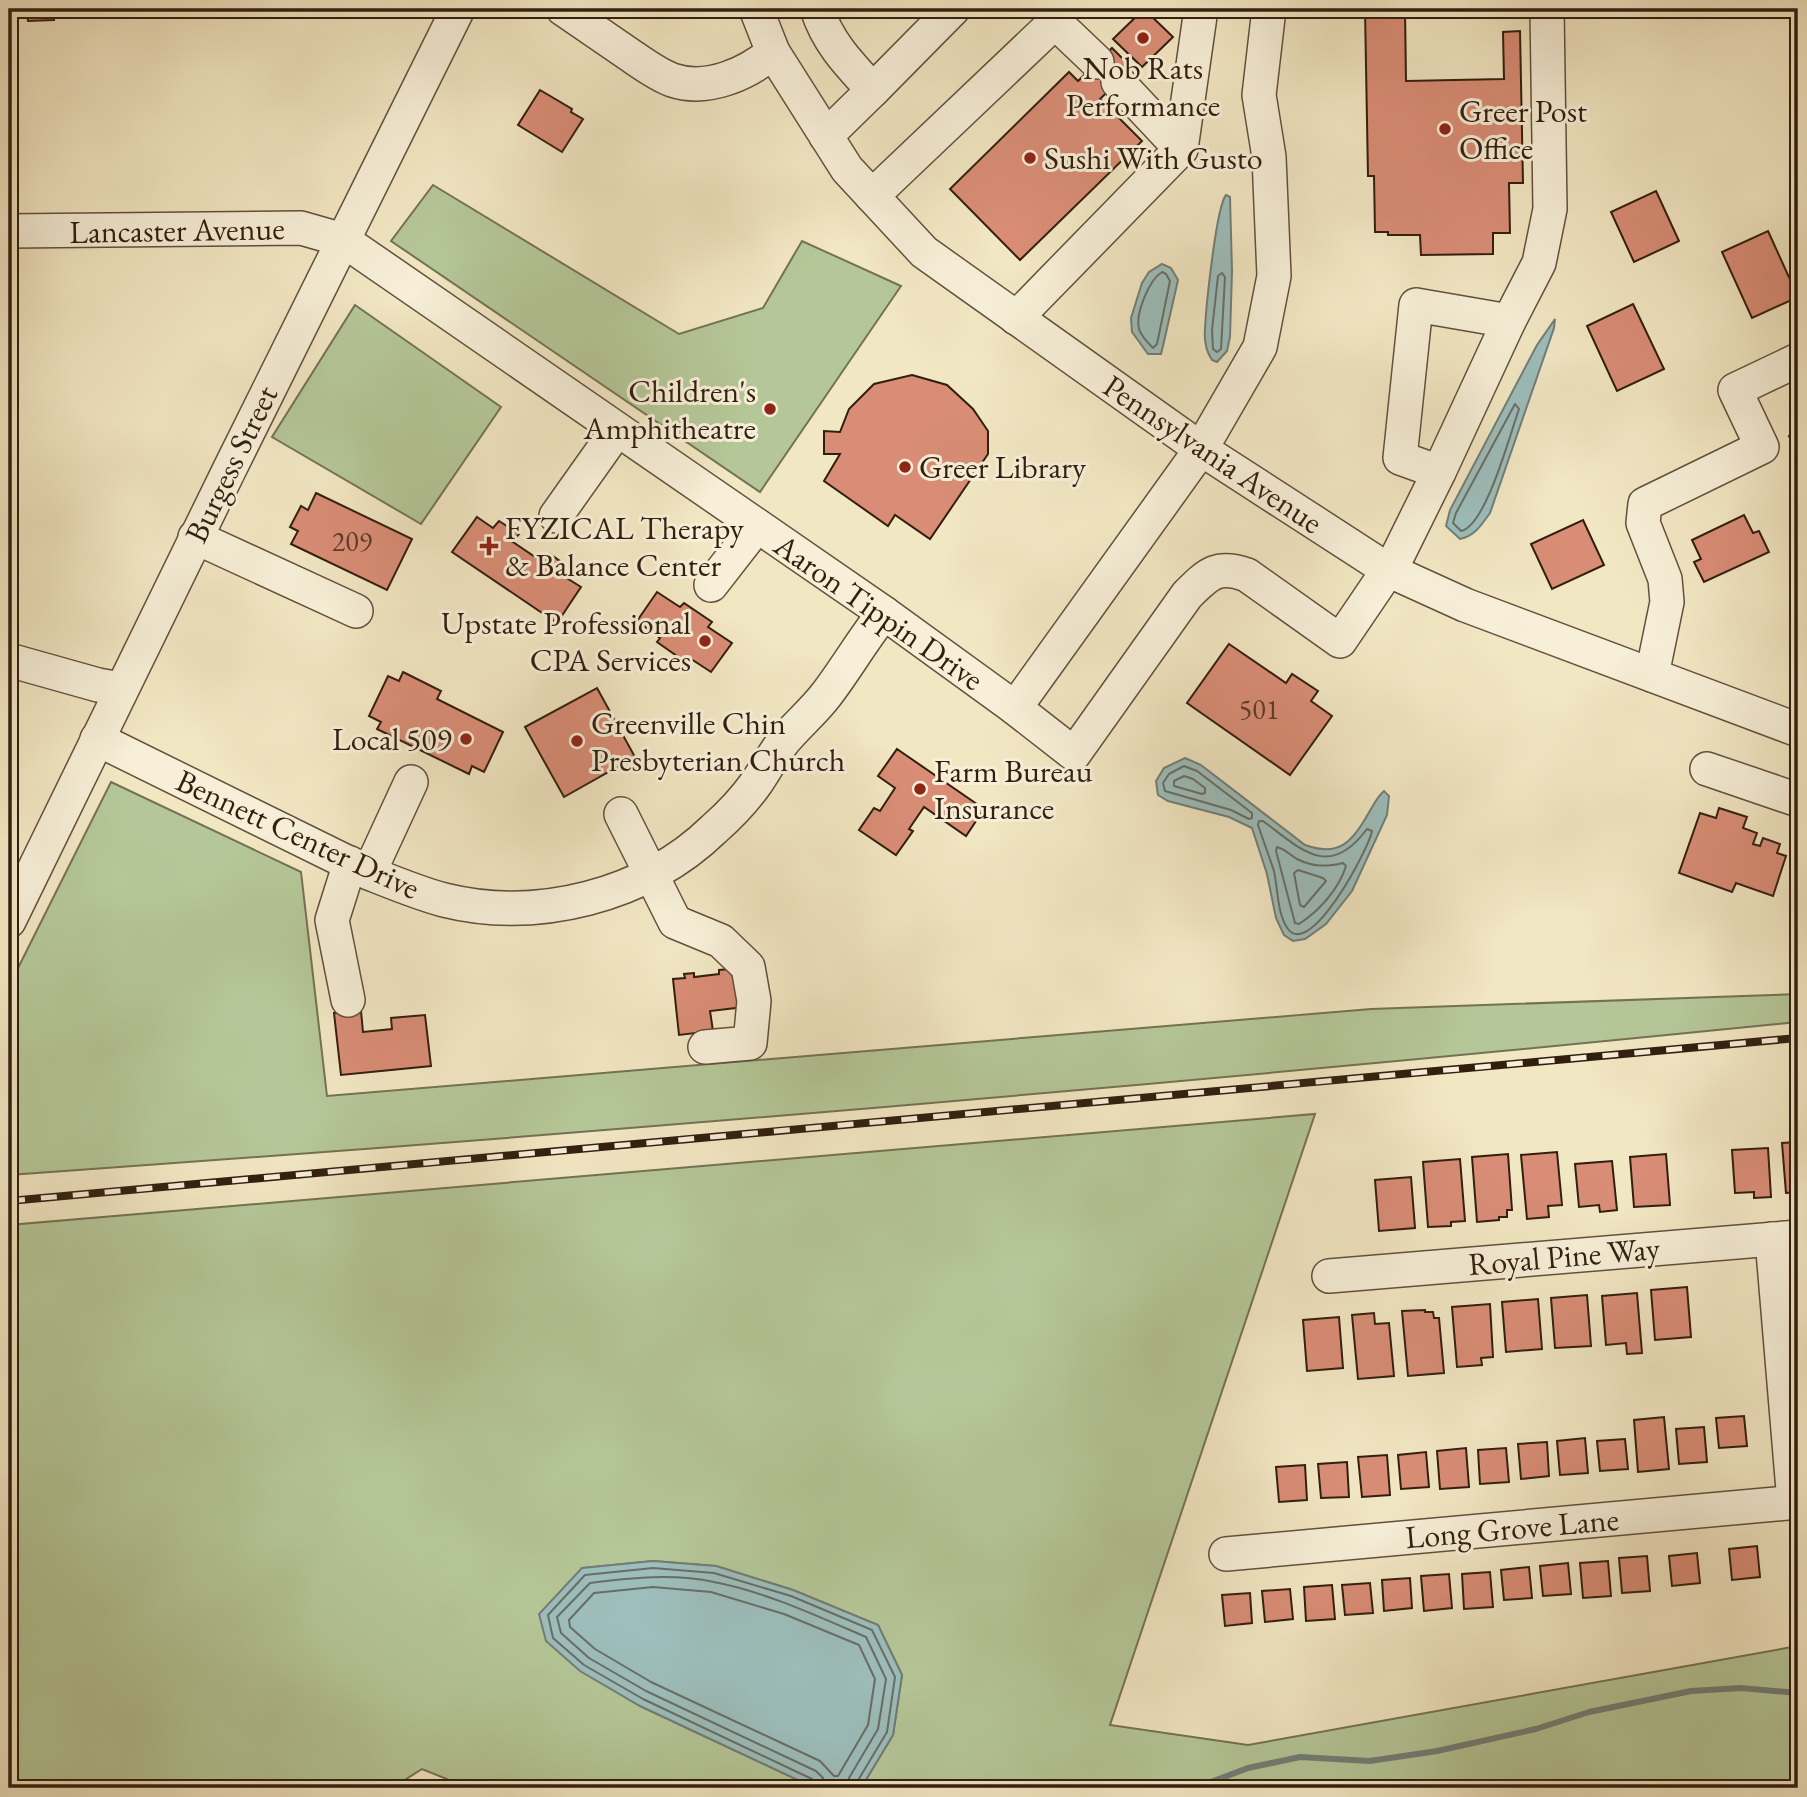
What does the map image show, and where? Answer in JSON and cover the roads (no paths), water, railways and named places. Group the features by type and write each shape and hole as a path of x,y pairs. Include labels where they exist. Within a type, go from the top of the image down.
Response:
{"street":[{"name":"Burgess Street","path":"9,921 120,689 458,9"},
{"path":"563,9 645,65 671,80 680,82 703,83 736,75 757,66 773,52"},
{"name":"Pennsylvania Avenue","path":"756,9 773,52 847,169 924,252 1201,449 1388,570 1465,605 1798,730"},
{"path":"817,9 825,31 873,90"},
{"path":"826,136 953,9"},
{"path":"1016,318 1181,149 1201,9"},
{"name":"Aaron Tippin Drive","path":"343,240 884,613 1015,708 1201,449 1259,347 1274,276 1269,157 1259,95 1269,9"},
{"path":"1015,708 1074,754 1187,595 1207,575 1230,569 1247,575 1340,642 1397,557 1509,321 1539,264 1550,209 1547,9"},
{"path":"872,196 1062,15 1108,72 1181,149"},
{"name":"Lancaster Avenue","path":"9,231 301,228 343,240"},
{"path":"1439,472 1400,458 1416,305 1509,321"},
{"path":"1652,675 1667,602 1665,579 1643,523 1645,504 1762,447 1735,390 1798,360"},
{"path":"556,516 617,430"},
{"path":"711,584 757,526"},
{"path":"195,537 356,611"},
{"name":"Bennett Center Drive","path":"97,739 359,868 410,890 445,900 483,906 522,908 557,905 599,895 652,873 680,857 713,831 742,801 781,745 825,696 884,613"},
{"path":"9,660 120,689"},
{"path":"1707,769 1798,800"},
{"path":"348,1000 332,920 359,868 411,782"},
{"path":"621,814 675,922 722,941 748,967 754,1002 750,1043 705,1047"},
{"path":"1785,1238 1796,1502"},
{"name":"Royal Pine Way","path":"1329,1276 1785,1238"},
{"name":"Long Grove Lane","path":"1226,1554 1796,1502"}],"water":[{"path":"1226,195 1230,197 1230,337 1227,351 1217,362 1212,360 1207,349 1205,329 1215,237"},
{"path":"1162,264 1171,268 1178,280 1161,354 1148,354 1132,332 1131,318 1142,283 1149,272"},
{"path":"1555,319 1490,513 1474,532 1460,539 1446,526 1450,510 1537,345"},
{"path":"1185,758 1201,765 1305,845 1317,848 1335,848 1350,840 1381,794 1384,791 1389,796 1387,815 1352,891 1326,924 1305,939 1293,941 1284,935 1276,918 1267,874 1252,828 1229,817 1168,801 1158,795 1156,781 1164,768"},
{"path":"653,1561 716,1566 793,1590 878,1625 902,1675 893,1735 861,1788 815,1788 640,1706 580,1671 546,1641 539,1614 582,1568"}],"waterway":[{"path":"1195,1788 1248,1768 1300,1757 1370,1761 1437,1751 1536,1729 1589,1712 1691,1691 1741,1688 1798,1693"}],"railway":[{"path":"9,1201 1798,1038"}],"place":[{"name":"Nob Rats Performance","path":"1143,38"},
{"name":"Greer Post Office","path":"1445,129"},
{"name":"Sushi With Gusto","path":"1030,158"},
{"name":"Children's Amphitheatre","path":"770,409"},
{"name":"Greer Library","path":"905,467"},
{"name":"FYZICAL Therapy & Balance Center","path":"489,546"},
{"name":"Upstate Professional CPA Services","path":"705,641"},
{"name":"Local 509","path":"466,739"},
{"name":"Greenville Chin Presbyterian Church","path":"577,741"},
{"name":"Farm Bureau Insurance","path":"920,789"}]}
